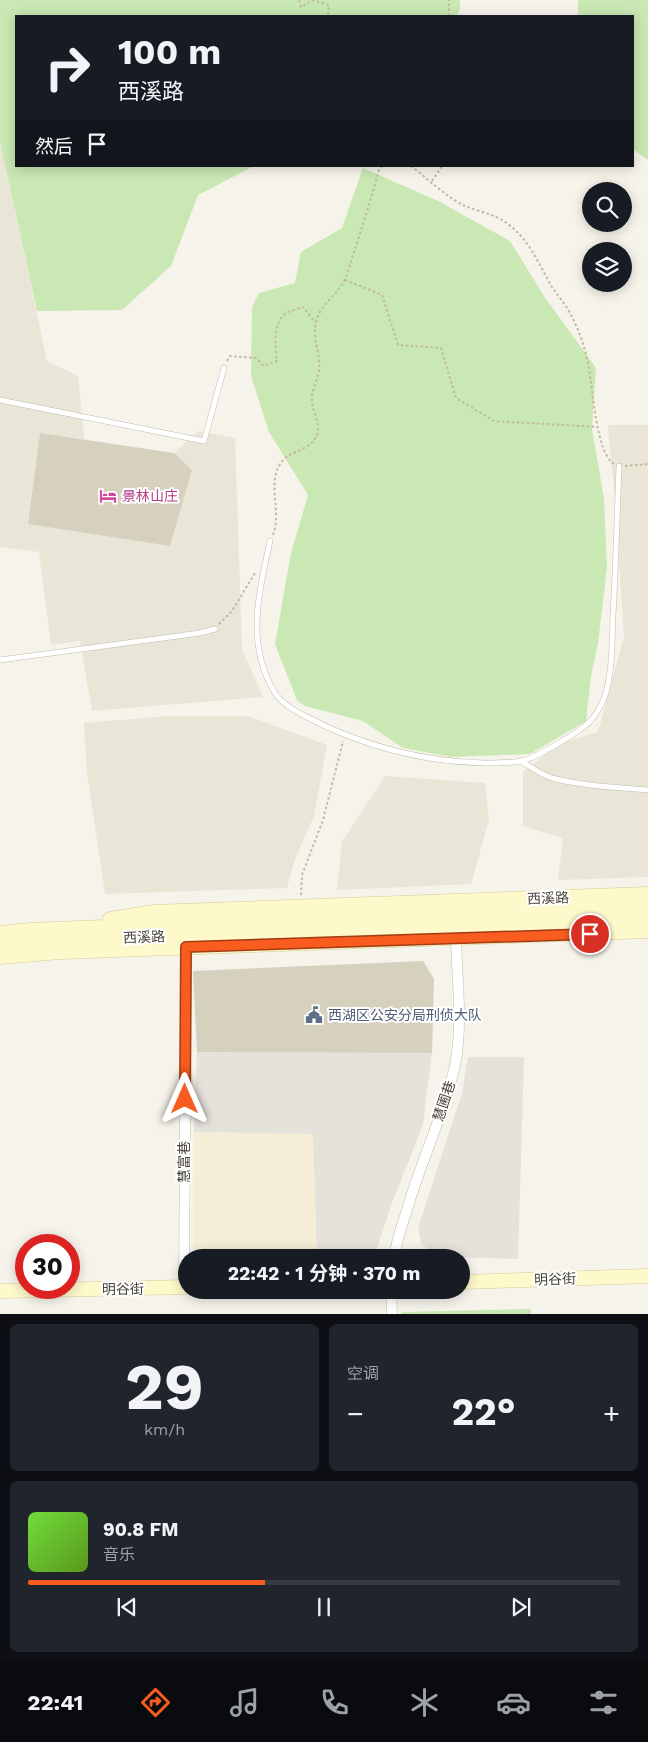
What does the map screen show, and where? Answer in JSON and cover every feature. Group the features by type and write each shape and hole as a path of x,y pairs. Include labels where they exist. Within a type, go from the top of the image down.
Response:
{"street":[{"name":"西溪路","path":"0,933 154,912 648,894"},
{"name":"西溪路","path":"30,930 648,905"},
{"name":"西溪路","path":"0,946 51,940 648,919"},
{"name":"西溪路","path":"0,957 60,952 648,931"},
{"name":"慧圃巷","path":"395,1249 410,1198 455,1064 459,1038 456,939"},
{"name":"慧富巷","path":"185,1249 186,947"},
{"name":"明谷街","path":"470,1282 648,1276"},
{"name":"明谷街","path":"0,1291 178,1288"},
{"path":"391,1299 392,1314"}],"lane":[{"path":"0,400 204,441 224,368"},
{"path":"270,541 257,609 257,634 266,674 276,695 295,710 318,723 393,750 432,758 483,763 521,761 532,758 593,719 606,696 612,649 619,466"},
{"path":"0,660 200,633 215,629"},
{"path":"521,761 552,778 648,790"}],"path":[{"path":"299,0 301,7 312,0 330,5 328,15"},
{"path":"449,15 450,0"},
{"path":"270,541 276,523 277,507 274,490 275,476 280,463 310,446 318,431 312,398 319,370 315,324 320,310 344,280 381,167"},
{"path":"412,167 462,204 504,221 525,241 571,315 579,333 589,369 598,428 605,454 611,462 619,466 648,464"},
{"path":"432,182 441,167"},
{"path":"344,280 382,295 398,345 441,348 456,398 494,421 598,428"},
{"path":"224,368 230,356 256,358 264,366 277,361 274,341 278,322 286,313 304,307 315,324"},
{"path":"215,629 232,611 255,572"},
{"path":"300,907 302,875 322,820 345,734"}],"shaded area":[{"path":"0,142 47,361 78,376 84,439 40,433 28,523 170,546 192,470 174,453 198,431 235,438 242,649 263,697 92,711 80,641 51,645 39,552 0,547"},
{"path":"608,425 648,425 648,877 558,880 563,838 523,826 523,772 560,743 598,732 624,637"},
{"path":"168,716 248,716 327,745 314,816 295,859 287,888 105,894 87,773 84,723"},
{"path":"385,776 485,783 489,820 471,884 337,890 342,842"},
{"path":"197,1052 432,1053 423,1125 392,1203 377,1249 317,1249 313,1134 194,1132"},
{"path":"468,1057 524,1057 518,1259 470,1258 470,1249 428,1249 421,1243 418,1228 462,1093"},
{"path":"194,1132 313,1134 317,1249 193,1249"}],"green space":[{"path":"0,0 460,0 460,9 457,15 15,15 15,167 252,167 198,195 171,266 122,310 37,311 0,142"},
{"path":"578,0 648,0 648,160 634,150 634,15 578,15"},
{"path":"363,168 438,201 510,241 544,296 596,368 592,429 604,499 607,567 586,721 530,754 451,757 403,748 363,721 305,706 297,700 275,644 291,553 308,495 269,432 251,376 252,307 259,293 295,283 301,252 342,228"},
{"path":"531,1309 531,1314 401,1314 401,1312"}],"building":[{"name":"景林山庄","path":"40,433 174,453 192,470 170,546 28,524"},
{"name":"西湖区公安分局刑侦大队","path":"423,961 434,979 432,1053 197,1052 193,971"}],"place":[{"name":"景林山庄","path":"108,496"},
{"name":"西湖区公安分局刑侦大队","path":"314,1015"}],"route":[{"path":"185,1099 186,947 590,934"}]}
